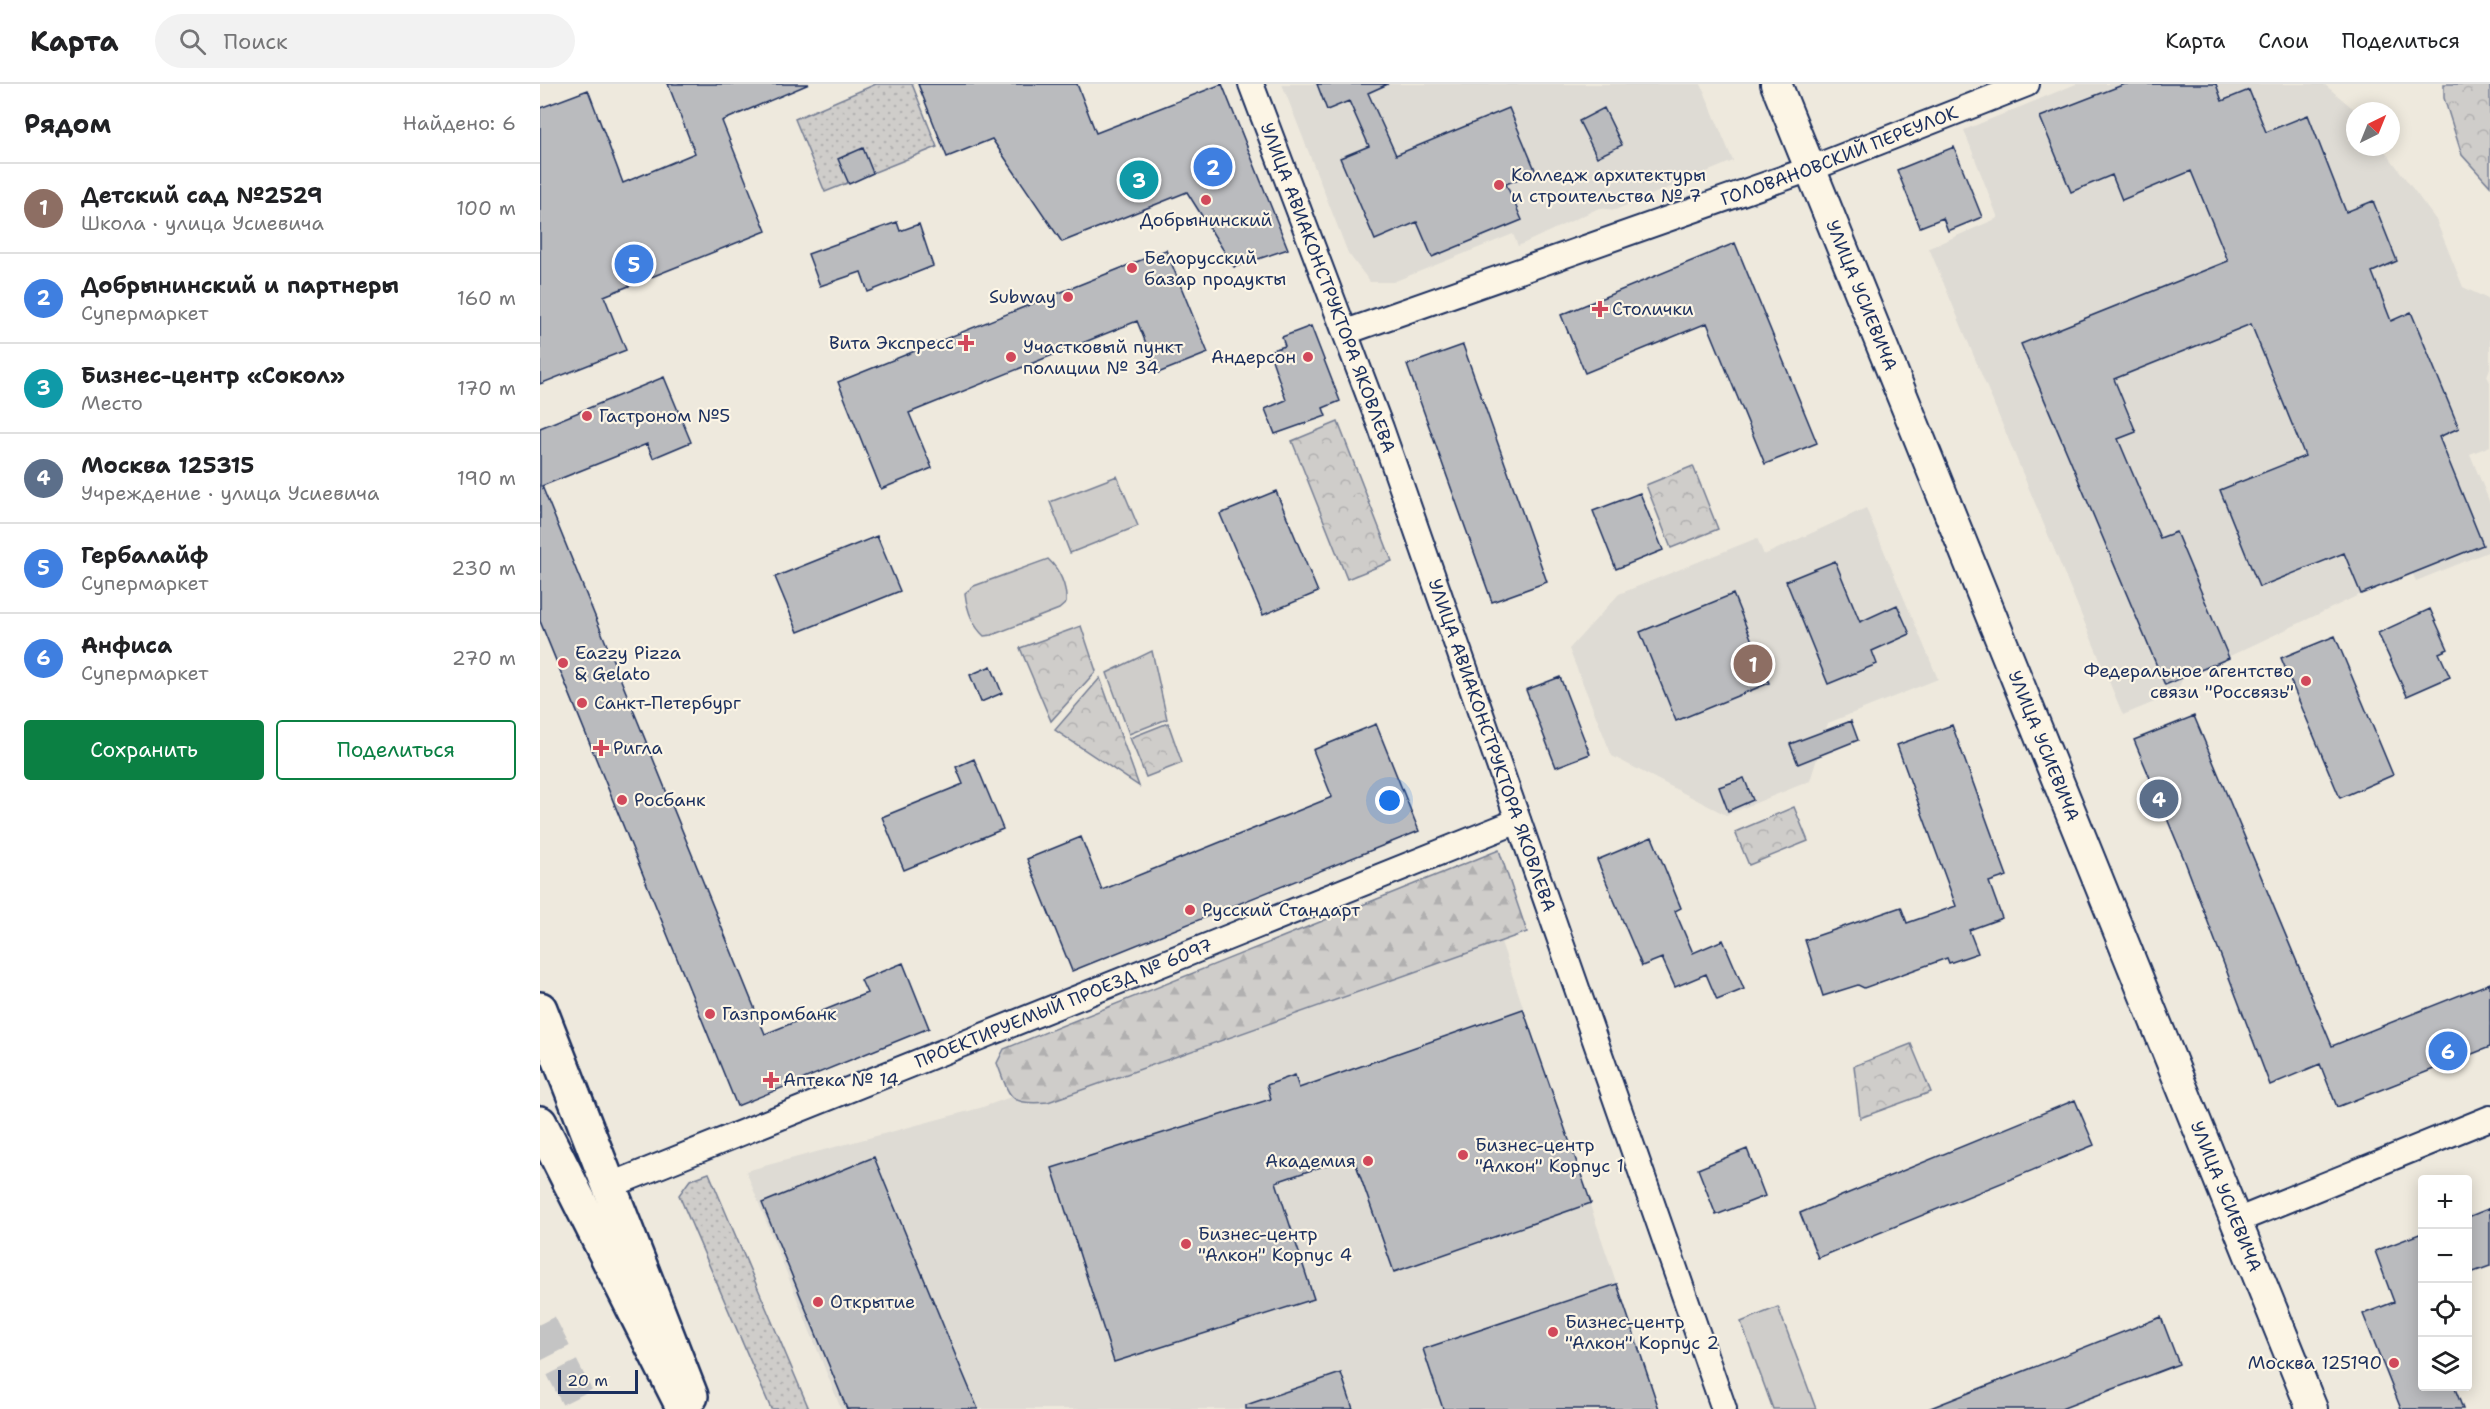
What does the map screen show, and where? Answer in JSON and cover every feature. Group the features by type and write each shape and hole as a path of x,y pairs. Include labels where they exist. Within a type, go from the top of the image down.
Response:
{"main road":[{"path":"540,1008 696,1409"},
{"path":"540,1123 684,1409"}],"street":[{"name":"УЛИЦА АВИАКОНСТРУКТОРА ЯКОВЛЕВА","path":"1251,84 1346,332 1724,1409"},
{"name":"УЛИЦА УСИЕВИЧА","path":"1776,84 2312,1409"},
{"name":"ГОЛОВАНОВСКИЙ ПЕРЕУЛОК","path":"1346,332 1810,169 2027,84"},
{"name":"ПРОЕКТИРУЕМЫЙ ПРОЕЗД № 6097","path":"609,1186 1518,821"},
{"path":"2236,1221 2490,1118"}],"shaded area":[{"name":"Колледж архитектуры и строительства № 7","path":"1282,84 1701,84 1733,161 1615,210 1599,208 1518,246 1513,234 1393,282 1370,282 1348,253"},
{"path":"2076,84 2324,84 2346,103 2346,156 2389,156 2436,220 2463,287 2490,300 2490,368 2487,376 2490,382 2490,446 2470,454 2490,503 2490,551 2416,581 2412,573 2361,594 2183,678 2176,693 2123,715 1929,248 1998,218 1964,130"},
{"path":"1866,508 1938,679 1828,723 1810,781 1726,815 1612,756 1569,649 1619,594 1757,538 1764,555"},
{"path":"1495,924 1659,1409 841,1409 746,1171 980,1108"}],"green space":[{"path":"876,84 912,84 937,147 825,192 795,119"},
{"path":"2444,84 2490,84 2490,186 2462,155 2444,98"},
{"path":"1338,422 1392,561 1347,579 1292,441"},
{"path":"1693,466 1718,529 1671,548 1646,485"},
{"path":"1117,476 1138,526 1070,553 1050,502"},
{"path":"1048,559 1062,579 1066,603 1059,609 984,636 971,617 965,593 974,586"},
{"path":"1081,626 1096,671 1051,721 1020,648"},
{"path":"1152,651 1167,719 1129,734 1107,673"},
{"path":"1100,678 1139,786 1055,730"},
{"path":"1168,723 1182,763 1146,777 1130,738"},
{"path":"1794,807 1808,841 1749,865 1735,832"},
{"path":"1499,850 1527,932 1048,1102 1025,1102 1012,1097 1008,1091 997,1063 1004,1049"},
{"path":"1911,1044 1931,1092 1860,1118 1854,1066"},
{"path":"709,1173 809,1409 771,1409 679,1195 690,1180"},
{"path":"1778,1307 1816,1409 1773,1409 1741,1322"}],"building":[{"path":"668,84 809,84 722,121 766,231 604,296 626,350 540,384 540,108 588,90 623,183 695,153"},
{"path":"918,84 1077,84 1096,133 1222,84 1288,249 1234,267 1187,192 1062,242 992,139 947,157"},
{"path":"1317,84 1388,84 1368,93 1396,155 1509,108 1536,172 1506,184 1522,220 1432,257 1417,222 1375,240 1340,158 1369,146 1349,101 1327,110"},
{"path":"2125,84 2216,84 2222,101 2249,90 2266,132 2308,115 2346,212 2373,201 2397,261 2372,272 2391,321 2411,312 2459,428 2439,437 2483,545 2361,594 2344,553 2259,587 2220,490 2305,456 2251,324 2114,379 2136,432 2118,439 2160,538 2176,532 2229,658 2165,685 2021,344 2228,261 2191,171 2122,200 2112,175 2071,192 2040,117"},
{"path":"1604,108 1622,145 1597,157 1579,121"},
{"path":"1954,147 1982,217 1948,231 1943,218 1920,227 1897,170"},
{"path":"863,148 873,173 849,184 838,159"},
{"path":"897,222 900,231 919,224 933,266 868,292 861,272 820,286 808,254"},
{"path":"1735,243 1817,443 1765,464 1707,323 1585,373 1561,315"},
{"path":"1166,250 1208,353 1158,373 1137,321 909,413 932,468 881,489 838,382"},
{"path":"1311,326 1340,401 1323,408 1326,416 1275,434 1265,409 1286,400 1269,351 1285,346 1282,337"},
{"path":"1463,345 1547,582 1492,602 1407,365"},
{"path":"664,377 691,442 653,458 647,444 542,486 765,1034 867,993 861,980 903,963 929,1028 737,1106 540,621 540,428"},
{"path":"1276,491 1318,592 1263,615 1220,514"},
{"path":"1640,493 1663,550 1616,569 1593,511"},
{"path":"877,536 900,591 798,632 775,577"},
{"path":"1835,561 1860,622 1897,605 1910,634 1872,651 1877,664 1828,684 1786,581"},
{"path":"1733,594 1769,683 1676,721 1640,632"},
{"path":"2430,609 2448,649 2439,653 2450,677 2407,696 2378,633"},
{"path":"2335,636 2393,775 2340,798 2281,658"},
{"path":"991,666 1002,693 981,702 970,675"},
{"path":"1560,677 1590,754 1556,767 1526,690"},
{"path":"2194,716 2332,1046 2490,983 2490,1047 2337,1107 2320,1064 2270,1085 2184,859 2134,740"},
{"path":"1851,721 1858,740 1798,764 1790,744"},
{"path":"1376,724 1419,831 1072,971 1027,859 1081,837 1102,890 1332,797 1313,750"},
{"path":"1952,725 2007,876 1989,882 2002,918 1969,930 1978,953 1949,963 1947,958 1864,988 1858,985 1823,996 1805,940 1901,907 1907,923 1956,906 1897,745"},
{"path":"974,759 1003,829 904,870 882,817 963,784 956,767"},
{"path":"1744,778 1753,800 1728,811 1719,787"},
{"path":"1652,837 1681,908 1675,911 1693,953 1723,940 1744,989 1717,1000 1706,974 1675,987 1662,958 1642,966 1597,860"},
{"path":"1523,1009 1591,1203 1394,1272 1353,1156 1276,1182 1314,1299 1114,1362 1052,1168 1271,1099 1267,1085 1295,1075 1299,1088"},
{"path":"2075,1100 2094,1145 1818,1258 1800,1213"},
{"path":"1747,1149 1765,1196 1716,1215 1698,1169"},
{"path":"874,1157 978,1409 847,1409 762,1203"},
{"path":"2490,1208 2490,1266 2472,1273 2472,1229 2472,1215"},
{"path":"2418,1235 2418,1391 2456,1391 2463,1409 2401,1409 2363,1314 2394,1302 2375,1251"},
{"name":"Бизнес-центр \"Алкон\" Корпус 2","path":"1617,1284 1659,1409 1443,1409 1423,1349"},
{"path":"2161,1317 2179,1364 2061,1409 1928,1409"},
{"path":"1341,1373 1353,1409 1246,1409 1246,1405"}],"tunnel":[{"path":"540,1324 583,1409"}],"place":[{"name":"Добрынинский и партнеры","path":"1213,167"},
{"name":"Бизнес-центр «Сокол»","path":"1139,180"},
{"name":"Колледж архитектуры и строительства № 7","path":"1499,185"},
{"name":"Добрынинский","path":"1206,200"},
{"name":"Гербалайф","path":"634,264"},
{"name":"Белорусский базар продукты","path":"1132,268"},
{"name":"Subway","path":"1068,297"},
{"name":"Столички","path":"1600,309"},
{"name":"Вита Экспресс","path":"966,343"},
{"name":"Участковый пункт полиции № 34","path":"1011,357"},
{"name":"Андерсон","path":"1308,357"},
{"name":"Гастроном №5","path":"587,416"},
{"name":"Eazzy Pizza & Gelato","path":"563,663"},
{"name":"Детский сад №2529","path":"1753,664"},
{"name":"Федеральное агентство связи \"Россвязь\"","path":"2306,681"},
{"name":"Санкт-Петербург","path":"582,703"},
{"name":"Ригла","path":"601,748"},
{"name":"Москва 125315","path":"2159,799"},
{"name":"Росбанк","path":"622,800"},
{"name":"Русский Стандарт","path":"1190,910"},
{"name":"Газпромбанк","path":"710,1014"},
{"name":"Анфиса","path":"2448,1051"},
{"name":"Аптека № 14","path":"771,1080"},
{"name":"Бизнес-центр \"Алкон\" Корпус 1","path":"1463,1155"},
{"name":"Академия","path":"1368,1161"},
{"name":"Бизнес-центр \"Алкон\" Корпус 4","path":"1186,1244"},
{"name":"Открытие","path":"818,1302"},
{"name":"Бизнес-центр \"Алкон\" Корпус 2","path":"1553,1332"},
{"name":"Москва 125190","path":"2394,1363"}]}
